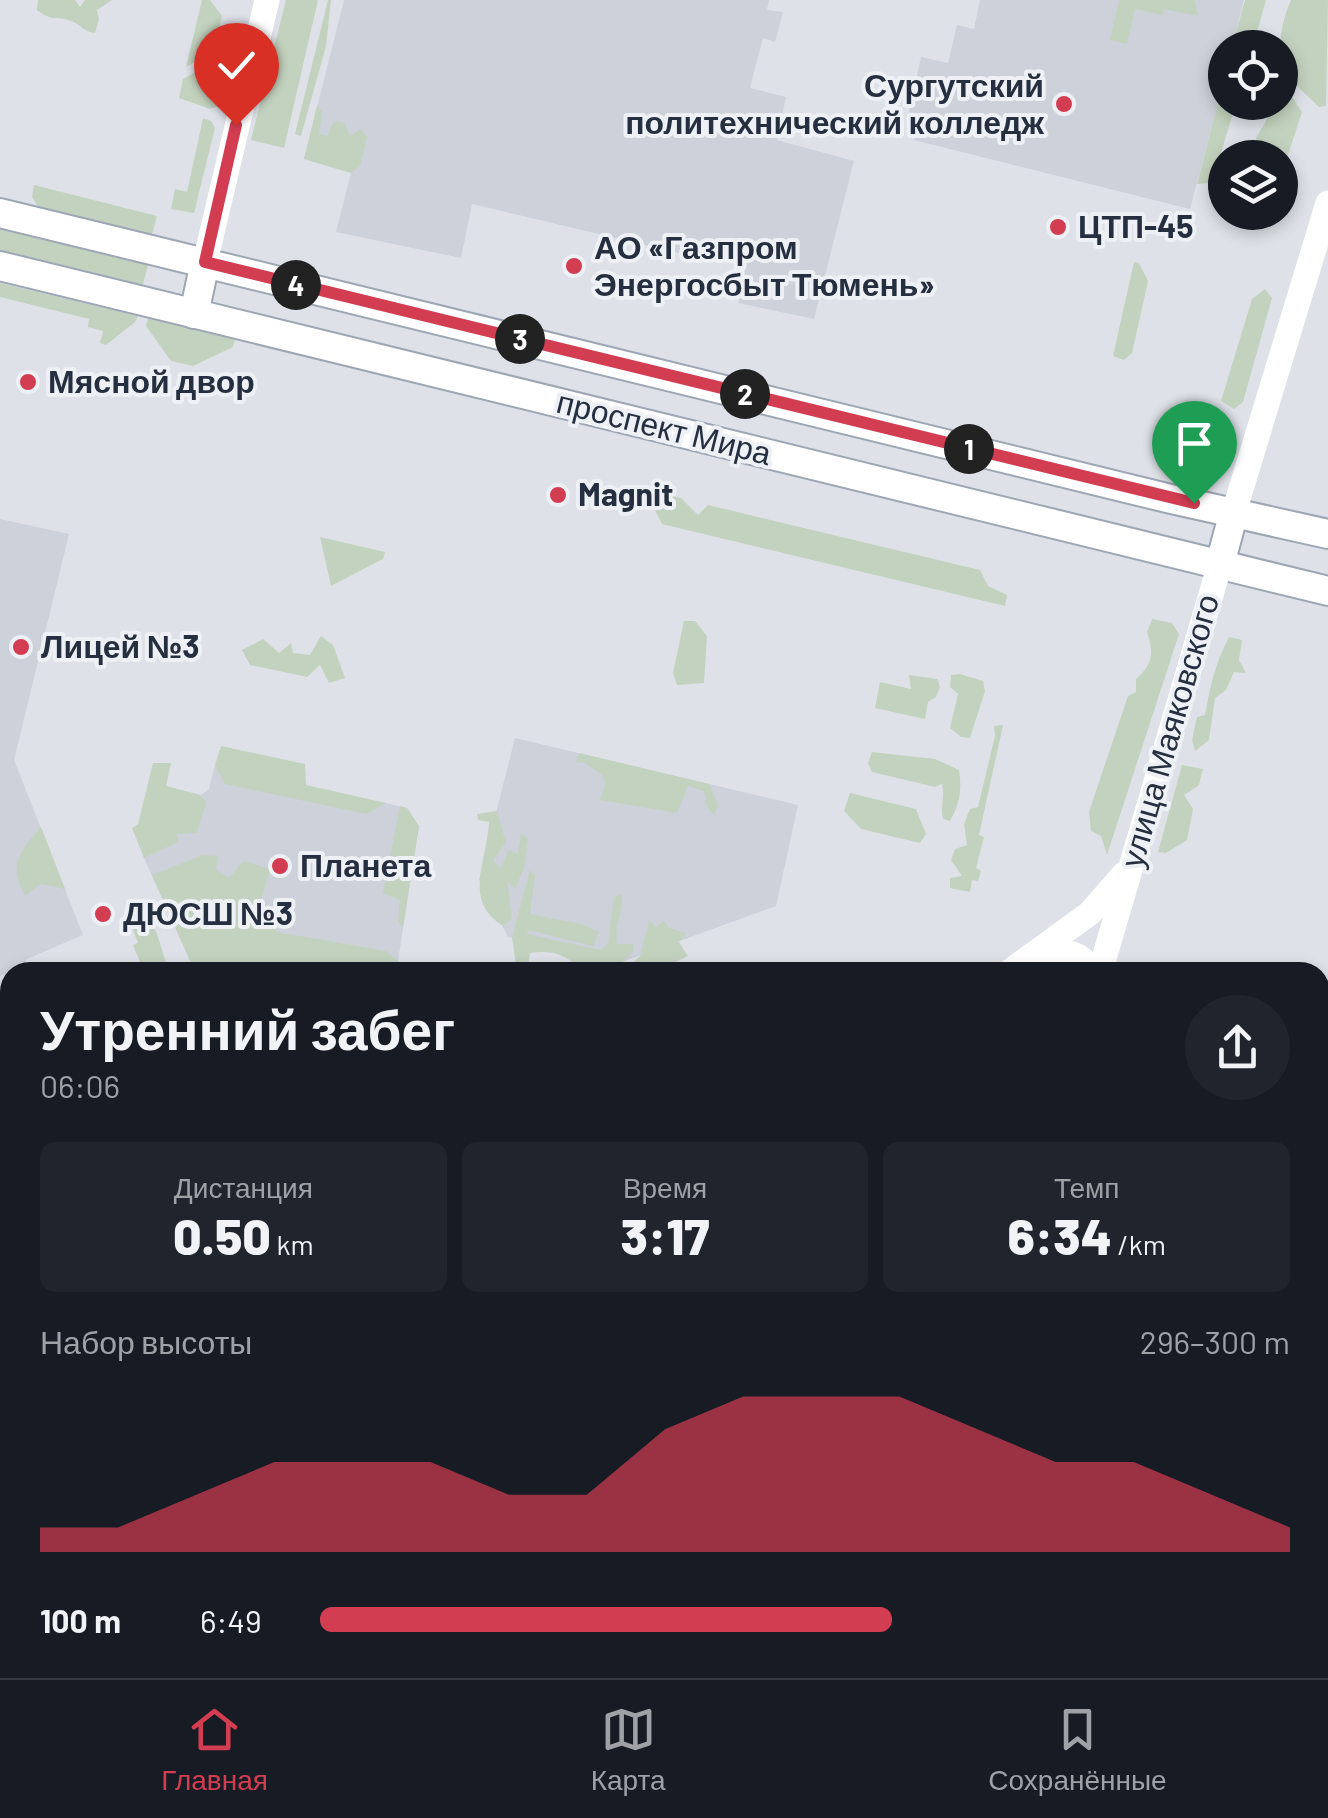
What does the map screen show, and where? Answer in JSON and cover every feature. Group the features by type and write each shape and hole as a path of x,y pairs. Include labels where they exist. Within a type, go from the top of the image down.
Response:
{"main road":[{"path":"194,314 267,0"},
{"name":"улица Маяковского","path":"1099,962 1133,862 1328,203"},
{"name":"проспект Мира","path":"0,213 1170,500 1328,534"},
{"name":"проспект Мира","path":"0,266 1328,592"},
{"path":"1025,962 1090,914 1133,862"},
{"path":"1036,955 1070,952 1087,962"}],"shaded area":[{"path":"344,0 769,0 767,10 783,12 775,42 763,38 750,88 786,97 777,140 854,161 814,319 738,303 747,263 689,247 687,255 472,204 461,258 336,232 351,173 304,159"},
{"name":"Сургутский политехнический колледж","path":"980,0 1244,0 1236,30 1208,30 1208,120 1213,120 1190,209 914,140 921,116 909,112 921,57 948,63 957,25 974,29"},
{"name":"Лицей №3","path":"0,519 69,534 14,760 83,935 25,962 0,962"},
{"path":"515,738 798,805 776,906 622,962 508,937 479,880"},
{"name":"Планета","path":"215,765 407,808 419,826 398,961 191,962 144,858 161,785 201,795 209,789"}],"green space":[{"path":"38,0 75,0 80,7 85,0 112,0 97,10 95,33 71,21 43,14 37,10"},
{"path":"202,0 210,0 222,16 213,52 186,67"},
{"path":"286,0 318,0 284,148 251,140"},
{"path":"328,0 326,46 301,136 295,134"},
{"path":"1119,0 1192,0 1198,16 1164,9 1162,15 1135,9 1127,44 1110,40"},
{"path":"1245,0 1266,0 1258,30 1237,30"},
{"path":"1291,0 1328,0 1326,106 1319,107 1298,87 1298,30 1282,30"},
{"path":"210,64 223,66 222,105 210,109 179,98 183,79"},
{"path":"317,106 322,112 319,134 327,136 334,121 344,123 350,136 361,129 367,137 360,166 351,173 304,159"},
{"path":"1298,106 1302,112 1293,140 1256,140 1266,121 1298,120"},
{"path":"203,118 215,128 194,213 171,209 175,189 187,192"},
{"path":"1213,120 1231,120 1225,140 1208,140"},
{"path":"1208,141 1208,183 1197,184"},
{"path":"34,185 157,216 152,235 39,208 32,197"},
{"path":"0,229 148,265 142,288 0,254"},
{"path":"1134,262 1139,263 1148,281 1132,353 1124,360 1113,356"},
{"path":"0,283 138,316 106,345 100,343 103,331 88,327 89,319 0,297"},
{"path":"1265,289 1272,298 1243,402 1234,409 1221,401 1252,299"},
{"path":"148,318 235,339 233,347 193,366 171,361 146,326"},
{"path":"660,493 681,498 698,515 708,505 980,570 988,586 1007,595 1005,606 662,524 654,508"},
{"path":"320,537 385,552 383,559 331,586"},
{"path":"1152,619 1172,623 1179,634 1107,855 1101,836 1091,831 1089,812 1128,696 1136,692 1136,679 1149,663 1151,646 1147,632"},
{"path":"684,621 695,621 707,636 704,683 677,685 673,673"},
{"path":"321,636 333,645 345,678 329,683 320,665 307,677 250,665 242,650 263,639 279,653 291,643 293,653 310,655"},
{"path":"1229,637 1242,640 1239,660 1246,673 1234,672 1226,690 1215,698 1209,740 1195,751 1192,740 1197,717 1205,715 1214,675"},
{"path":"909,675 937,679 940,687 936,697 928,702 925,719 875,708 880,682 911,689"},
{"path":"951,675 983,681 985,691 970,738 961,737 950,728 958,694 950,687"},
{"path":"1003,725 979,835 984,837 976,868 981,871 978,881 972,880 970,892 950,888 950,878 962,876 951,860 955,849 967,845 964,824 970,809 978,807 994,726"},
{"path":"221,746 305,764 306,785 386,803 367,814 225,784 215,765"},
{"path":"872,752 935,759 959,770 959,796 950,821 943,819 942,784 935,787 872,772 868,763"},
{"path":"579,753 709,784 718,805 714,815 707,807 704,791 688,786 677,813 600,800 606,783 601,774 583,762 576,763"},
{"path":"153,763 171,763 166,786 200,795 206,802 197,833 177,834 178,842 144,858 132,828 138,824"},
{"path":"1182,765 1203,769 1199,785 1184,795 1193,809 1187,840 1166,853 1158,852"},
{"path":"850,793 916,809 926,834 920,843 861,829 844,811"},
{"path":"400,806 407,808 419,826 403,927 398,921 400,900 383,893"},
{"path":"497,811 506,843 493,860 501,869 508,850 518,854 521,834 528,838 524,868 515,889 507,880 512,919 503,926 491,916 480,892 489,822 478,820 477,814"},
{"path":"41,827 65,889 41,884 26,895 17,876 18,859"},
{"path":"203,855 218,856 216,870 229,878 243,861 270,869 262,897 262,916 277,932 386,951 398,962 191,962 152,875"},
{"path":"530,870 535,875 530,914 581,924 599,932 593,946 529,930 526,934 601,950 608,944 614,897 622,894 617,944 633,944 633,952 622,962 572,962 542,952 530,953 529,962 516,962 512,938"},
{"path":"144,916 156,931 166,962 140,962 131,925"},
{"path":"649,921 656,927 664,921 669,928 686,933 679,942 688,956 673,962 634,962 640,956"}],"place":[{"name":"Сургутский политехнический колледж","path":"1064,104"},
{"name":"ЦТП-45","path":"1058,227"},
{"name":"АО «Газпром Энергосбыт Тюмень»","path":"574,266"},
{"name":"Мясной двор","path":"28,382"},
{"name":"Magnit","path":"558,495"},
{"name":"Лицей №3","path":"21,647"},
{"name":"Планета","path":"280,866"},
{"name":"ДЮСШ №3","path":"103,914"}],"route":[{"path":"236,125 205,262 1194,503"}]}
